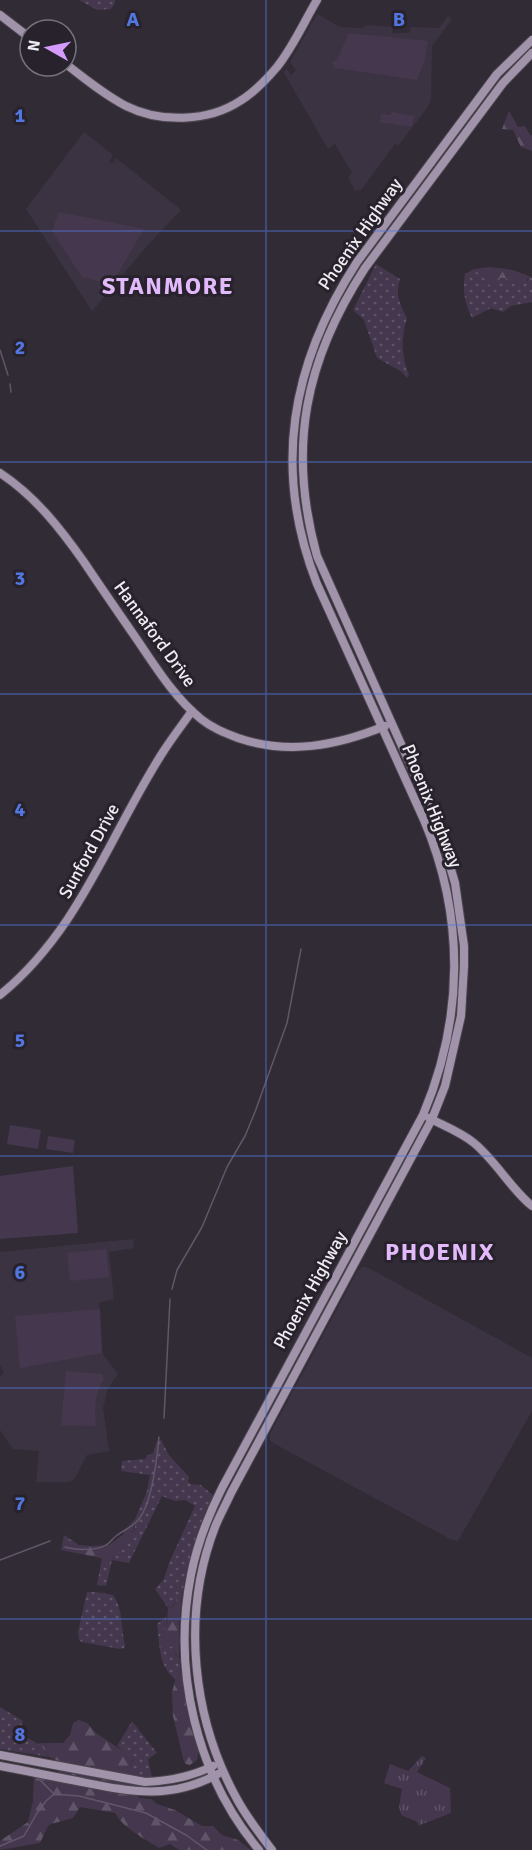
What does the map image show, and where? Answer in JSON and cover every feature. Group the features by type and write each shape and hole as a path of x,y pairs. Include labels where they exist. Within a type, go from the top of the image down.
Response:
{"main road":[{"path":"78,73 110,97 138,111 171,117 187,117 212,112 238,102 267,79 282,60 317,0"},
{"path":"0,15 18,29"},
{"name":"Phoenix Highway","path":"259,1850 235,1817 212,1772 191,1706 185,1658 188,1590 201,1537 222,1488 423,1115 437,1078 450,1025 455,971 453,926 438,857 424,820 317,584 304,546 293,471 294,428 298,399 319,330 352,270 497,74 532,40"},
{"name":"Phoenix Highway","path":"272,1850 238,1802 222,1767 206,1722 195,1651 199,1586 215,1527 241,1474 432,1119 446,1086 461,1016 465,966 455,883 444,844 323,572 313,540 306,505 303,466 304,428 310,388 334,321 345,300 365,268 503,83 532,53"},
{"name":"Hannaford Drive","path":"0,473 31,496 64,533 163,677 203,721 230,735 284,748 331,744 391,724"},
{"name":"Sunford Drive","path":"0,995 45,952 68,921 163,752 192,711"},
{"path":"423,1115 448,1126 474,1143 532,1206"},
{"path":"192,1775 204,1762 202,1746"},
{"path":"0,1755 133,1781 157,1782 212,1772"},
{"path":"0,1766 140,1792 169,1791 186,1787 222,1767"}],"shaded area":[{"path":"317,14 340,27 364,28 365,25 393,27 392,33 409,33 411,27 439,28 448,16 452,19 432,46 431,100 427,108 398,146 395,144 361,190 355,191 348,177 352,173 335,144 328,149 284,73 286,68 291,75 296,70 290,62"},
{"path":"84,132 113,155 109,163 113,163 116,158 181,210 92,311 26,209"},
{"path":"133,1239 134,1248 109,1252 114,1299 99,1303 102,1353 118,1374 108,1388 103,1408 109,1451 87,1455 75,1478 70,1482 36,1482 39,1451 13,1449 0,1430 0,1376 4,1373 0,1365 0,1252"},
{"path":"367,1267 532,1358 532,1411 458,1541 452,1540 270,1440 270,1434 358,1270"}],"green space":[{"path":"79,0 115,0 115,3 111,9 97,10"},
{"path":"349,33 428,41 424,62 417,80 335,68 332,62 337,60"},
{"path":"509,111 518,127 525,126 532,135 532,151 521,147 513,130 502,129"},
{"path":"391,112 414,116 412,127 380,122 381,114 391,115"},
{"path":"59,212 144,229 111,285 82,277 52,231"},
{"path":"376,264 400,279 398,295 407,318 403,346 404,361 409,375 407,378 402,372 377,358 364,320 353,310"},
{"path":"490,267 513,270 529,276 525,284 512,284 509,279 501,278 492,286 487,284 486,276 480,275 474,269"},
{"path":"474,269 479,273 500,278 528,281 529,276 532,278 532,302 511,306 503,312 491,308 472,318 466,302 464,285 465,274"},
{"path":"10,1125 41,1130 38,1149 7,1144"},
{"path":"48,1136 75,1140 73,1153 46,1149"},
{"path":"73,1166 78,1233 0,1239 0,1176"},
{"path":"106,1249 109,1277 70,1281 67,1253"},
{"path":"100,1309 102,1353 20,1368 15,1316"},
{"path":"66,1371 102,1374 104,1379 98,1390 96,1401 96,1426 61,1425"},
{"path":"161,1440 169,1455 189,1477 190,1484 201,1485 213,1495 194,1544 182,1595 177,1598 172,1607 168,1608 155,1589 164,1579 195,1506 185,1500 175,1501 162,1496 129,1563 112,1560 106,1586 97,1585 102,1558 106,1562 119,1554 126,1536 135,1530 135,1519 147,1491 150,1475 121,1471 122,1461 145,1459 153,1453 157,1441"},
{"path":"135,1519 134,1530 126,1536 119,1554 106,1562 101,1558 61,1550 64,1535 79,1545 109,1545 124,1534 125,1529"},
{"path":"87,1592 113,1595 120,1612 124,1648 79,1640 78,1632"},
{"path":"182,1595 179,1657 174,1653 175,1646 170,1647 162,1643 161,1633 167,1625 168,1608 173,1607 177,1598"},
{"path":"166,1617 167,1625 161,1636 162,1639 176,1646 175,1655 179,1657 181,1673 177,1675 176,1680 163,1662 160,1647 157,1624"},
{"path":"181,1673 189,1720 199,1750 197,1760 190,1765 184,1762 173,1716 172,1692 177,1674"},
{"path":"0,1707 23,1721 19,1733 38,1744 43,1743 42,1748 49,1757 0,1749"},
{"path":"79,1720 87,1723 96,1733 133,1758 130,1766 136,1777 139,1798 151,1799 202,1826 213,1826 222,1835 238,1840 251,1850 179,1850 170,1844 159,1848 129,1828 115,1813 80,1807 73,1818 48,1826 40,1843 0,1850 0,1841 28,1822 33,1801 34,1777 53,1781 58,1775 58,1761 49,1757 42,1747 43,1743 63,1743 70,1735 73,1723"},
{"path":"132,1721 157,1753 148,1759 152,1777 136,1778 130,1766 133,1760 117,1746"},
{"path":"422,1756 426,1758 417,1772 450,1788 451,1813 420,1825 420,1827 418,1822 401,1815 399,1806 402,1789 384,1783 390,1764 408,1771"}],"waterway":[{"path":"0,350 8,375"},
{"path":"10,384 11,392"},
{"path":"172,1289 177,1270 202,1227 227,1167 245,1136 255,1112 287,1023 301,949"},
{"path":"164,1418 170,1299"},
{"path":"65,1547 74,1549 102,1547 139,1519 151,1491 159,1437"},
{"path":"0,1560 50,1541"},
{"path":"41,1781 53,1793"},
{"path":"0,1846 24,1836 37,1813 54,1794 79,1796 146,1813 186,1835 207,1850"}],"district":[{"name":"STANMORE","path":"168,286"},
{"name":"PHOENIX","path":"440,1252"}]}
